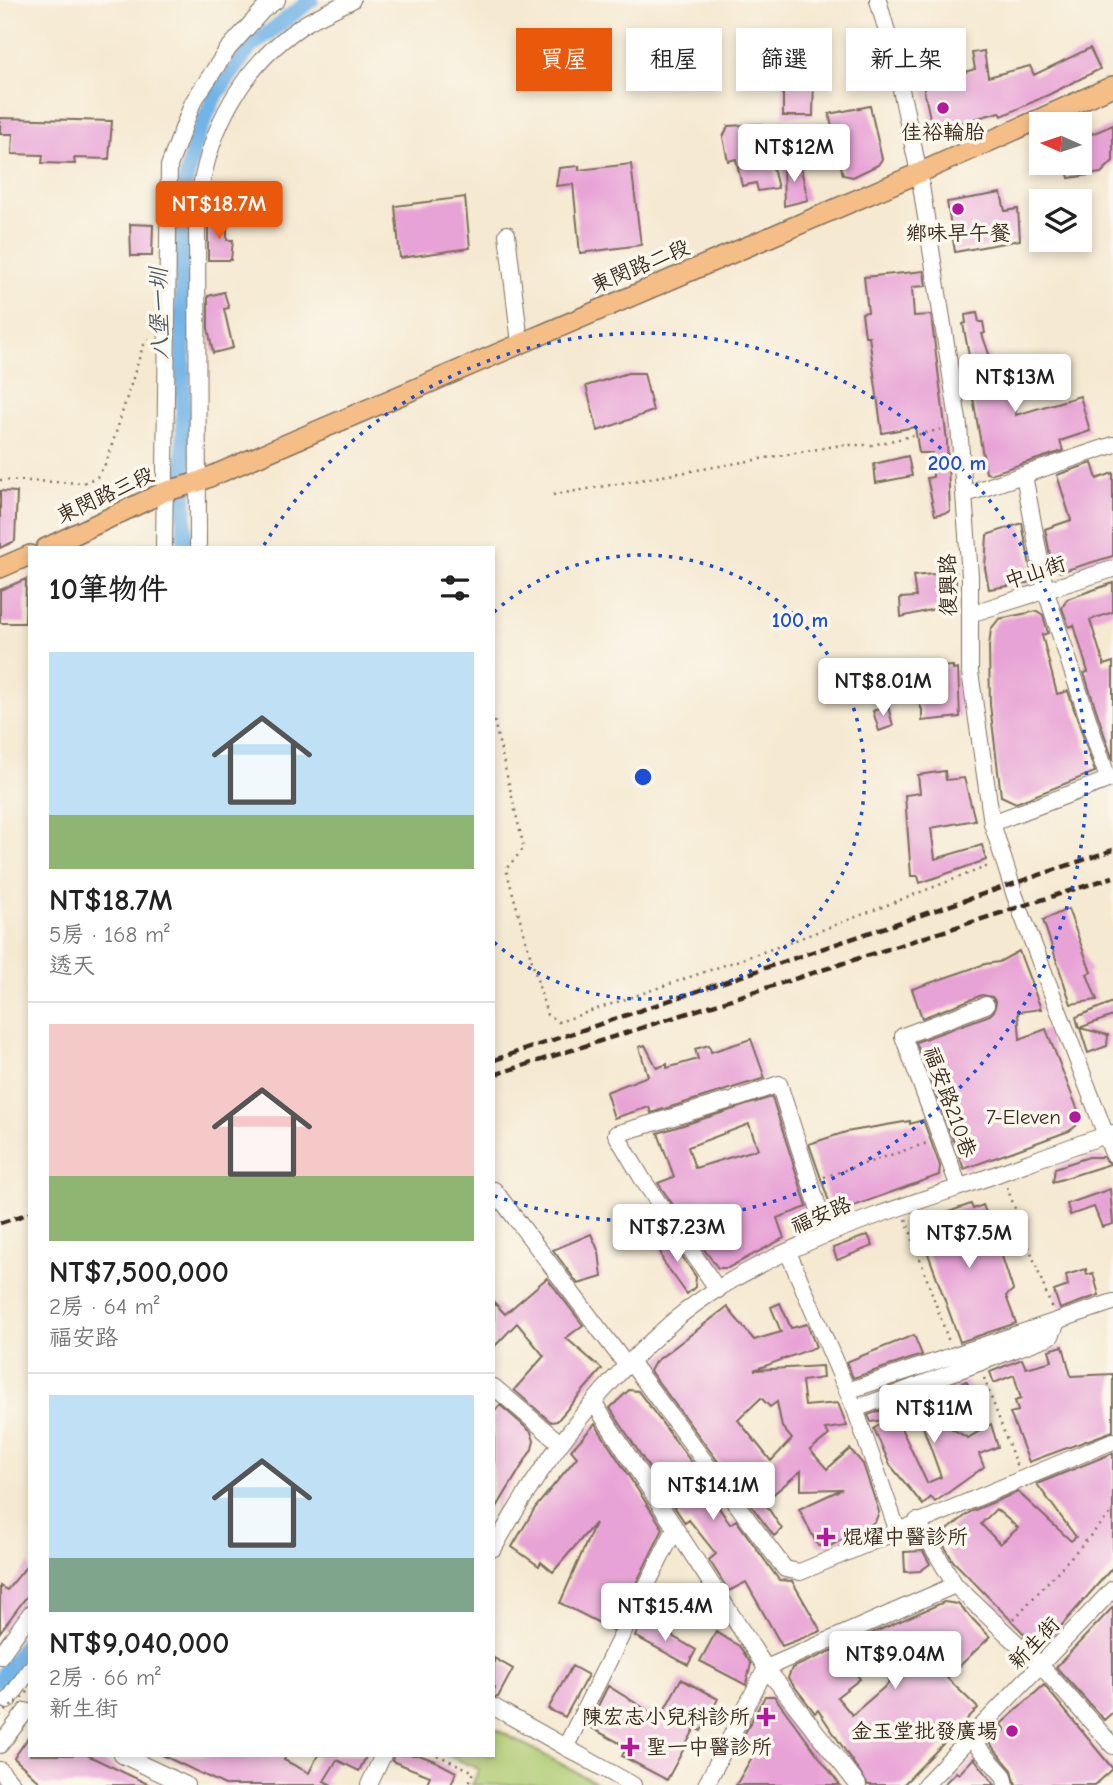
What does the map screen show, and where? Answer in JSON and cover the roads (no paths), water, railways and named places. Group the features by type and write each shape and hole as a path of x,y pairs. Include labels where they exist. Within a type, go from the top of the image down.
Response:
{"main road":[{"name":"東閔路二段","path":"191,484 919,173 1113,86"},
{"name":"東閔路三段","path":"50,546 164,492 191,484"},
{"path":"0,568 28,556"}],"street":[{"path":"164,546 169,166 193,102 228,49 263,10 277,0"},
{"path":"198,546 191,484 197,212 202,169 221,117 253,69 299,27 352,0"},
{"name":"復興路","path":"878,0 919,173 959,426 966,494 970,672 992,823 1109,1134 1113,1154"},
{"path":"507,234 520,342"},
{"path":"966,494 1113,445"},
{"path":"992,823 1111,779 1046,592 1024,475"},
{"name":"中山街","path":"970,614 1113,569"},
{"name":"福安路210巷","path":"959,1187 903,1036 986,1005"},
{"path":"718,1290 643,1180 616,1134 779,1084 827,1235"},
{"name":"福安路","path":"498,1528 560,1443 629,1364 672,1323 718,1290 788,1252 827,1235 901,1206 1109,1134"},
{"path":"495,1191 785,1569 800,1572 897,1529 1113,1441"},
{"path":"788,1252 855,1409 897,1529"},
{"path":"847,1391 1113,1302"},
{"path":"855,1409 1051,1336 1057,1321"},
{"path":"495,1388 560,1443"},
{"path":"594,1403 766,1668 858,1785"},
{"path":"917,1521 955,1585 1042,1667 1113,1746"},
{"path":"566,1746 675,1529"},
{"path":"706,1785 766,1668 955,1585"},
{"name":"新生街","path":"925,1785 1042,1667 1113,1589"},
{"path":"0,1656 28,1617"},
{"path":"0,1745 28,1711 3,1705 28,1672"},
{"path":"495,1708 633,1785"},
{"path":"970,1738 1004,1776 1006,1785"},
{"path":"126,1757 186,1785"},
{"path":"369,1785 382,1757"},
{"path":"0,1770 13,1785"}],"waterway":[{"name":"八堡一圳","path":"185,546 181,200 195,142 214,98 249,48 311,0"},
{"name":"八堡一圳","path":"0,1680 28,1641"}],"railway":[{"path":"495,1060 1113,850"},
{"path":"495,1075 1113,877"},
{"path":"0,1223 28,1214"}],"place":[{"name":"佳裕輪胎","path":"943,108"},
{"name":"鄉味早午餐","path":"958,209"},
{"name":"7-Eleven","path":"1075,1117"},
{"name":"焜燿中醫診所","path":"826,1537"},
{"name":"陳宏志小兒科診所","path":"766,1717"},
{"name":"金玉堂批發廣場","path":"1012,1731"},
{"name":"聖一中醫診所","path":"630,1747"}]}
